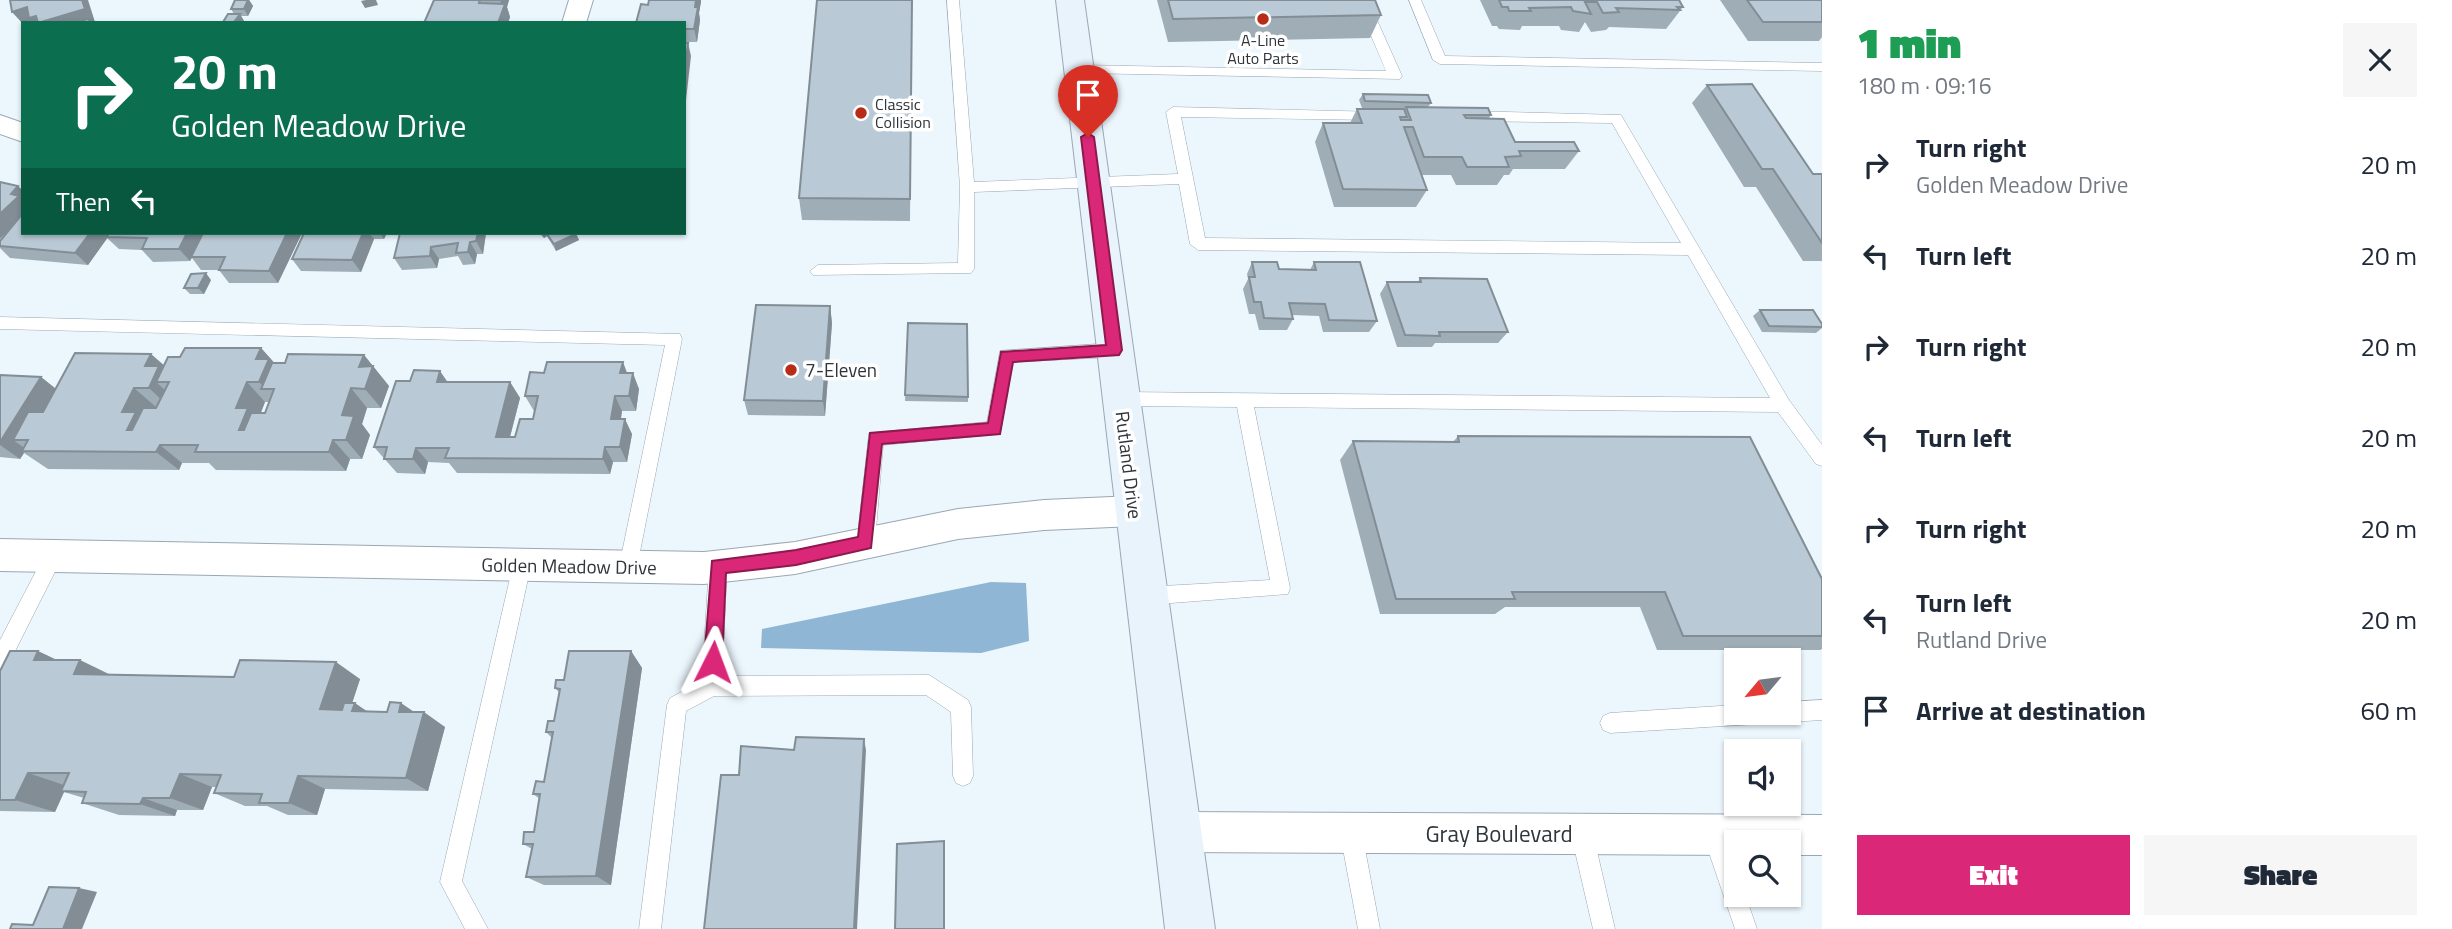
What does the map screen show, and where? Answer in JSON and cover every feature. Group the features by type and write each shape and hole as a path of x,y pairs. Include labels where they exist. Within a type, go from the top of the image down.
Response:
{"street":[{"path":"576,21 581,0"},
{"name":"Rutland Drive","path":"1070,0 1190,929"},
{"path":"0,124 21,132"},
{"name":"Golden Meadow Drive","path":"0,555 628,567 718,566 796,558 958,524 1044,514 1135,511"},
{"name":"Gray Boulevard","path":"1177,832 1822,835"}],"lane":[{"path":"818,271 966,268 967,187 953,0"},
{"path":"1079,69 1395,76 1362,0"},
{"path":"1415,0 1440,60 1822,66"},
{"path":"1394,115 1173,113 1198,244 1692,249"},
{"path":"1450,116 1616,118 1783,405 1822,458"},
{"path":"967,187 1185,179"},
{"path":"0,323 674,339 628,567"},
{"path":"866,542 875,438 995,429 1006,356 1114,350"},
{"path":"1120,399 1783,405"},
{"path":"1145,596 1281,588 1244,400"},
{"path":"0,660 53,558"},
{"path":"477,929 451,881 522,565"},
{"path":"712,686 718,566"},
{"path":"650,929 677,705 712,686 929,685 961,707 963,776"},
{"path":"1801,711 1822,710"},
{"path":"1610,723 1724,716"},
{"path":"1351,834 1369,929"},
{"path":"1582,834 1604,929"},
{"path":"1714,835 1746,929"}],"water":[{"path":"991,582 1026,583 1029,641 981,653 761,648 762,629"}],"building":[{"path":"10,0 82,0 85,9 45,21 37,21 36,16 29,18 27,7 12,12"},
{"path":"235,0 248,0 244,9 231,9"},
{"path":"434,0 480,0 479,3 505,4 499,21 425,21"},
{"path":"649,0 696,0 695,7 698,7 694,29 686,29 686,21 637,21 641,4 648,5"},
{"name":"Classic Collision","path":"817,0 912,0 910,199 799,198"},
{"path":"1168,0 1375,0 1381,15 1173,19"},
{"path":"1499,0 1679,0 1683,7 1677,7 1680,10 1616,8 1619,12 1603,13 1597,2 1585,2 1591,14 1573,11 1571,7 1509,11 1508,7 1502,7"},
{"path":"1747,0 1822,0 1822,22 1763,22"},
{"path":"228,14 240,14 235,21 224,21"},
{"path":"1752,84 1813,174 1822,174 1822,243 1773,169 1762,169 1707,85"},
{"path":"1363,94 1428,95 1431,103 1365,101"},
{"path":"1406,107 1488,108 1491,115 1464,115 1466,118 1504,119 1515,142 1574,142 1579,151 1519,151 1521,156 1505,157 1509,167 1467,167 1462,157 1424,157 1413,127 1404,127 1427,190 1343,189 1323,123 1362,123 1357,109 1404,109 1407,117 1400,117 1401,120 1411,120"},
{"path":"0,182 18,186 11,194 19,196 0,214"},
{"path":"21,215 21,235 88,235 75,253 0,246 0,241"},
{"path":"186,235 179,249 142,249 147,238 107,237"},
{"path":"202,235 286,235 269,271 219,270 225,257 191,257"},
{"path":"303,235 362,235 352,260 292,259"},
{"path":"400,235 478,235 476,241 470,242 468,252 456,253 458,243 431,247 430,256 394,258"},
{"path":"547,235 574,235 554,244"},
{"path":"1252,262 1277,262 1279,269 1316,270 1314,262 1360,262 1377,321 1329,320 1325,304 1289,303 1293,319 1264,318 1261,302 1254,302 1249,277 1255,277"},
{"path":"206,273 198,288 184,288 191,274"},
{"path":"1420,278 1487,279 1508,332 1405,335 1387,282 1421,282"},
{"name":"7-Eleven","path":"756,305 830,306 823,401 744,400"},
{"path":"1760,310 1813,310 1822,327 1769,326"},
{"name":"7-Eleven","path":"908,323 967,324 968,397 905,395"},
{"path":"185,348 261,348 256,359 269,359 259,382 247,382 236,408 248,408 239,430 244,430 251,413 265,413 274,389 261,389 272,363 285,363 288,354 364,355 359,367 373,366 365,389 351,388 342,415 354,416 346,440 333,440 329,452 195,452 198,445 160,445 156,452 22,451 28,440 13,440 28,412 43,412 75,353 151,354 145,366 159,366 149,388 134,388 122,412 136,412 127,430 132,430 143,408 156,408 169,382 156,382 168,357 180,357"},
{"path":"547,362 623,362 620,373 633,373 629,396 615,396 611,419 625,419 620,447 605,447 603,459 445,458 449,448 416,448 413,459 384,459 387,447 374,447 396,381 410,381 414,370 440,371 437,382 510,382 496,437 515,437 520,419 533,419 538,396 525,396 530,372 544,373"},
{"path":"0,375 41,377 0,442"},
{"path":"1458,436 1750,437 1822,579 1822,636 1683,636 1665,592 1512,592 1515,599 1396,599 1353,441 1459,442"},
{"path":"10,651 38,651 34,660 80,660 74,674 234,677 240,660 336,662 320,709 342,710 344,703 355,703 352,711 387,712 390,702 401,703 399,712 424,712 406,778 298,776 289,803 259,803 262,794 214,793 221,775 180,774 170,798 143,798 140,804 82,803 86,792 61,791 69,773 28,773 15,800 0,800 0,671"},
{"path":"569,651 631,651 596,876 526,877 533,844 523,844 524,832 534,832 540,794 533,794 536,781 544,782 553,732 546,732 548,721 554,721 560,689 555,688 556,680 564,680"},
{"path":"796,737 864,739 854,929 704,929 721,775 739,775 741,746 794,750"},
{"path":"944,841 944,929 895,929 897,844"},
{"path":"49,887 79,888 63,929 10,929 12,924 33,925"}],"place":[{"name":"A-Line Auto Parts","path":"1263,19"},
{"name":"Classic Collision","path":"861,113"},
{"name":"7-Eleven","path":"791,370"}],"route":[{"path":"713,662 718,566 796,558 866,542 875,438 995,429 1006,356 1114,350 1088,137"}]}
